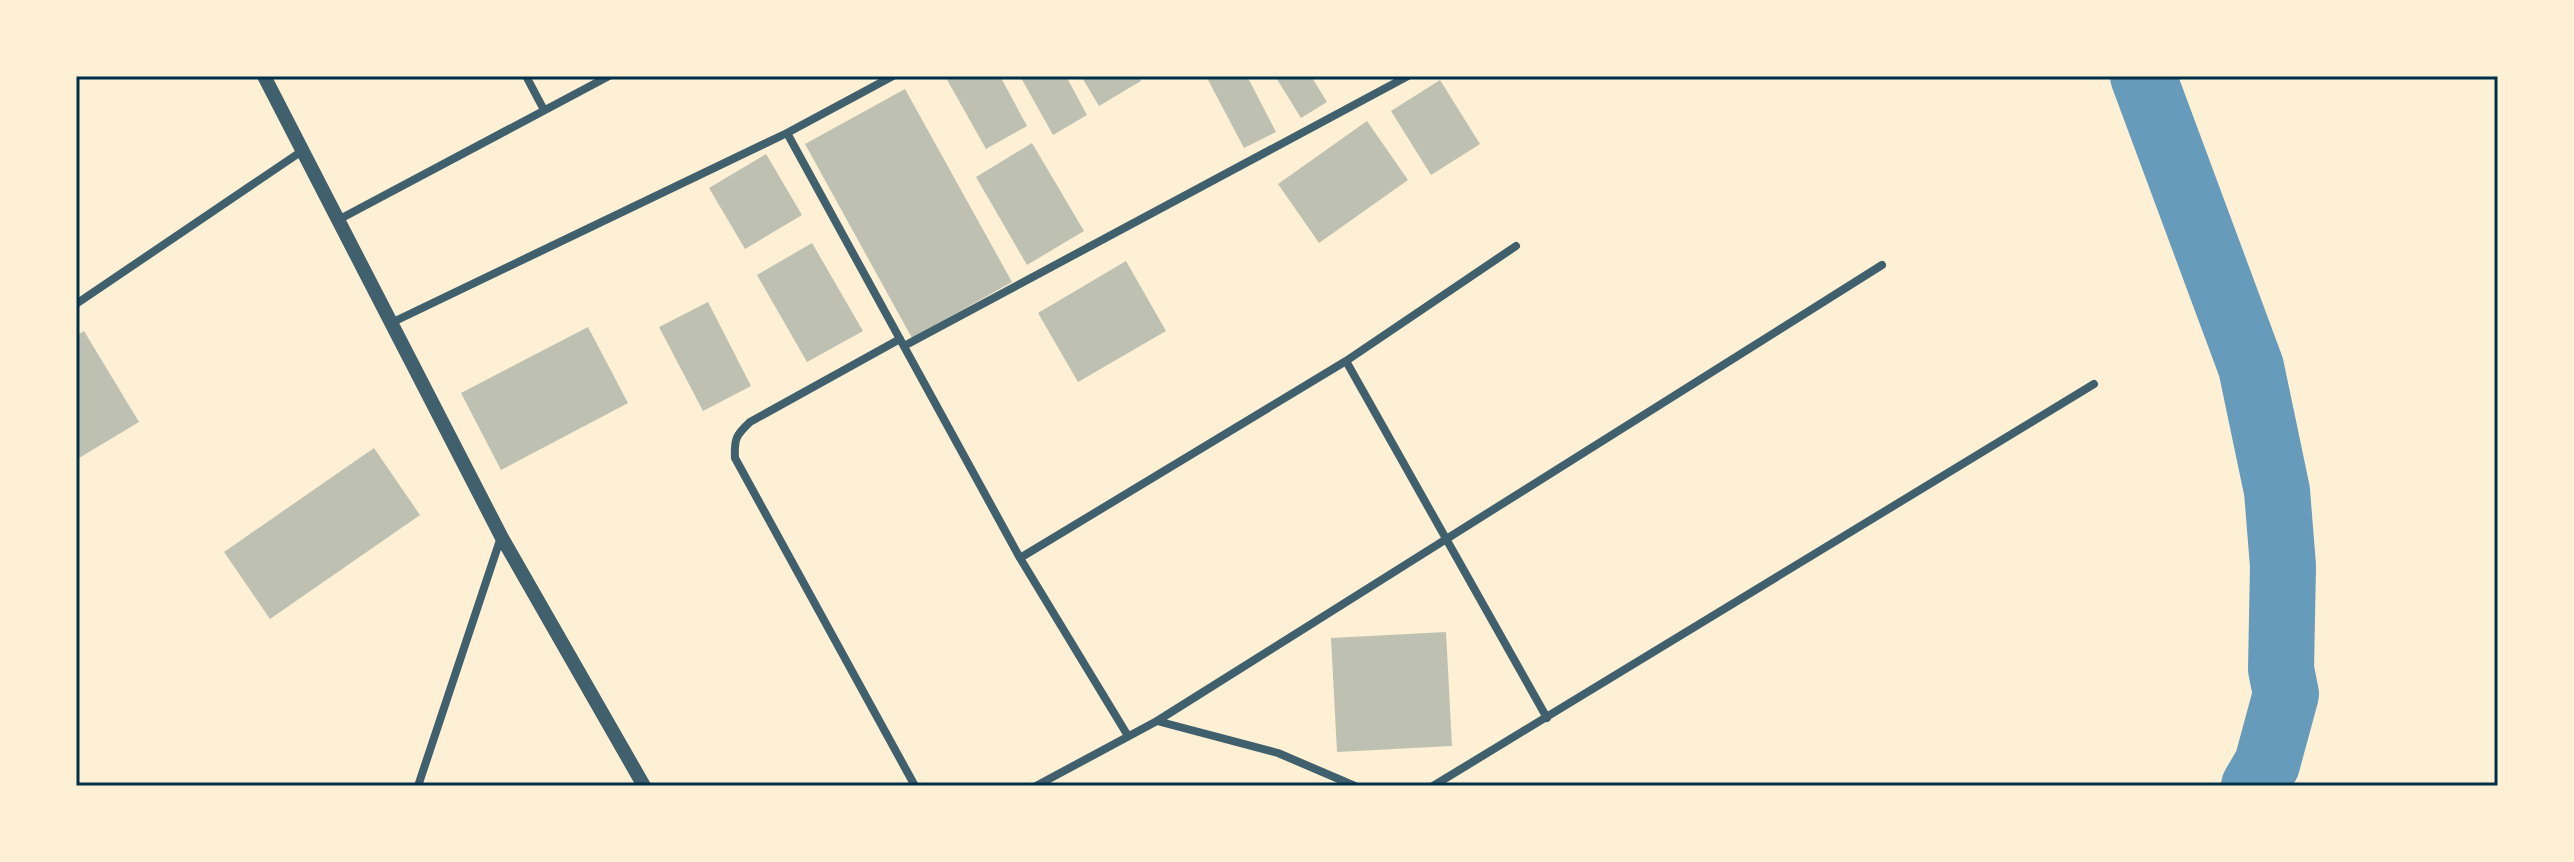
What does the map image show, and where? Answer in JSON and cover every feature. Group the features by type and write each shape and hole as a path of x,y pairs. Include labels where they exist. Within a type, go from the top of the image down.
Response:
{"street":[{"path":"264,76 501,536 644,786"},
{"path":"526,76 544,110"},
{"path":"338,220 609,76"},
{"path":"391,323 787,133 893,76"},
{"path":"915,786 735,458 737,433 750,422 1408,76"},
{"path":"787,133 1020,558 1128,736"},
{"path":"76,304 302,151"},
{"path":"1020,558 1346,361 1516,246"},
{"path":"1036,786 1157,721 1882,265"},
{"path":"1346,361 1547,718"},
{"path":"1433,786 2094,384"},
{"path":"418,786 501,536"},
{"path":"1157,721 1278,753 1355,786"}],"building":[{"path":"945,76 1000,76 1027,126 986,149"},
{"path":"1020,76 1066,76 1087,115 1053,135"},
{"path":"1081,76 1138,76 1141,81 1099,106"},
{"path":"1206,76 1247,76 1276,132 1244,148"},
{"path":"1275,76 1311,76 1327,102 1301,118"},
{"path":"1440,80 1480,144 1431,175 1391,111"},
{"path":"905,89 1012,282 912,338 805,144"},
{"path":"1367,121 1408,180 1319,243 1278,184"},
{"path":"1032,143 1084,231 1027,265 976,177"},
{"path":"766,154 802,215 745,249 709,188"},
{"path":"812,243 863,331 807,362 757,275"},
{"path":"1126,261 1166,331 1078,382 1038,313"},
{"path":"708,302 751,386 703,411 659,327"},
{"path":"588,327 628,403 501,470 461,393"},
{"path":"84,331 139,422 79,458 76,453 76,336"},
{"path":"374,448 420,515 270,619 224,552"},
{"path":"1446,632 1452,746 1337,752 1331,638"}],"waterway":[{"path":"2143,76 2251,367 2277,491 2283,566 2281,669 2286,694 2267,764 2254,786"}]}
